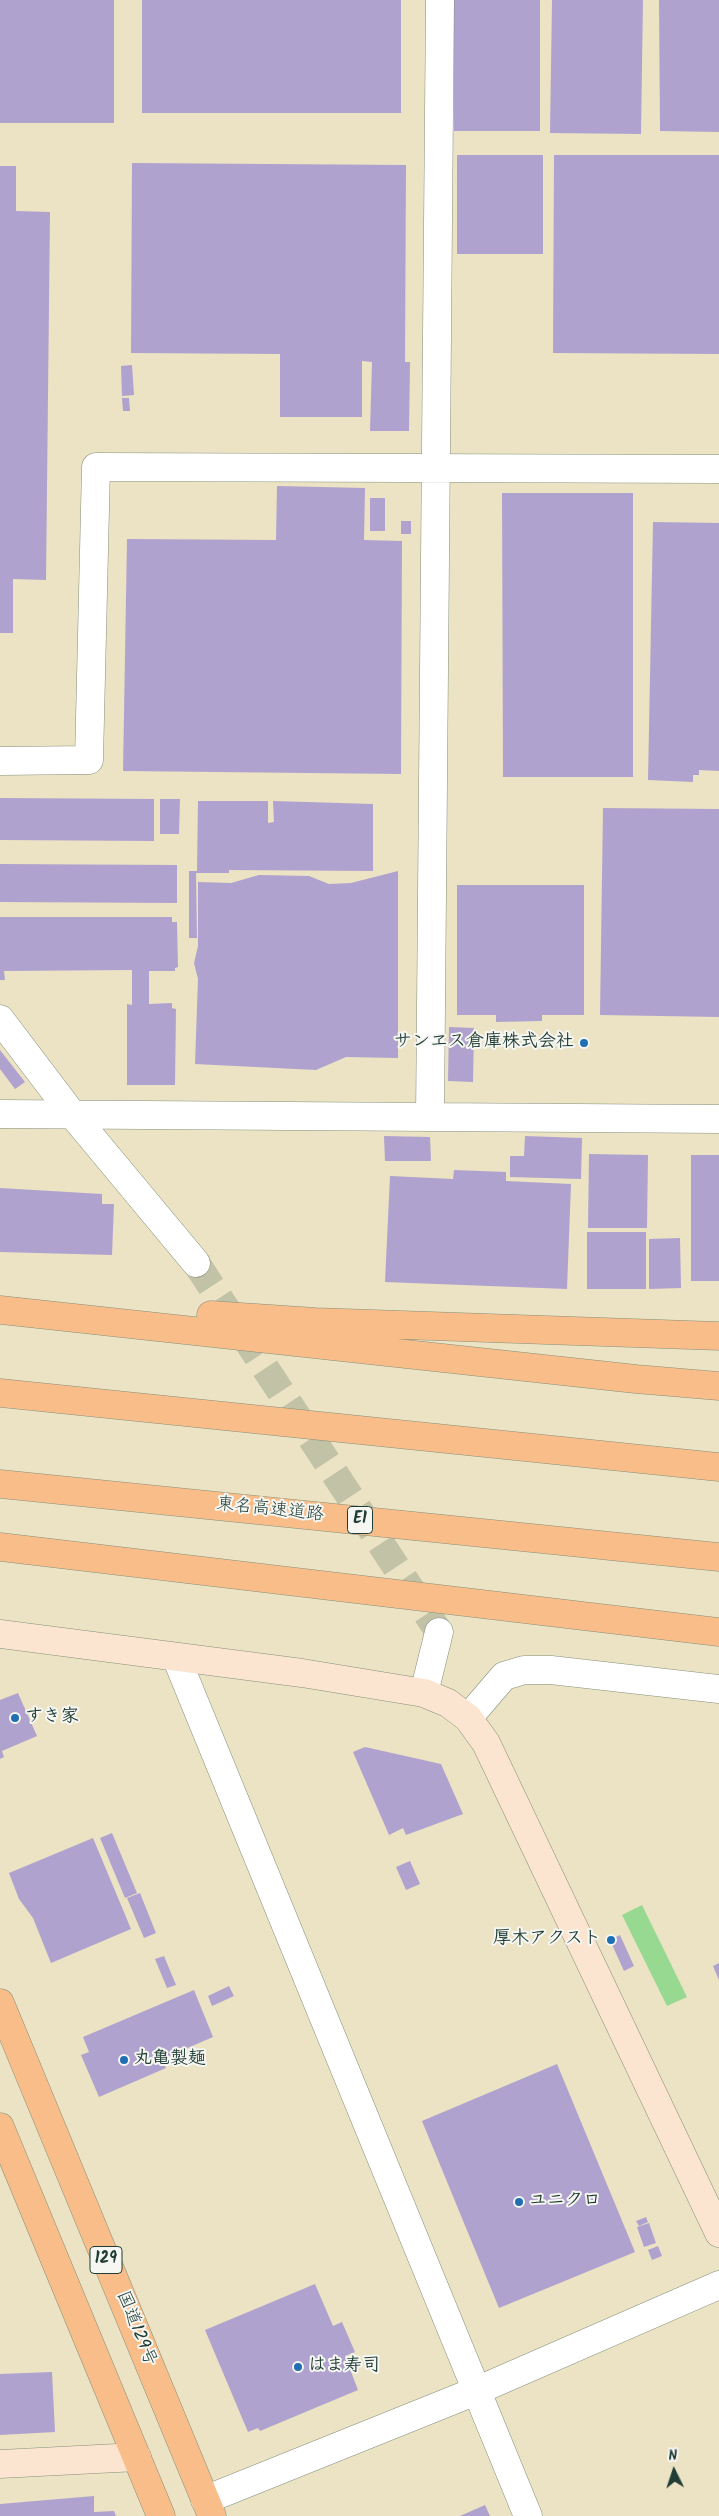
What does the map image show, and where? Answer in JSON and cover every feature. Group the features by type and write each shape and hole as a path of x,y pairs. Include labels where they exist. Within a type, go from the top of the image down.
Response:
{"highway":[{"path":"0,1300 315,1322 719,1336"},
{"path":"0,1310 626,1378 719,1386"},
{"path":"0,1393 719,1467"},
{"name":"東名高速道路","path":"0,1484 719,1557"},
{"path":"0,1547 719,1632"},
{"name":"国道129号","path":"0,2003 209,2508"},
{"path":"0,2127 161,2516"}],"street":[{"path":"430,1117 440,0"},
{"path":"0,762 89,760 96,467 719,469"},
{"path":"0,1019 72,1114 196,1263"},
{"path":"0,1114 719,1119"},
{"path":"424,1693 439,1632"},
{"path":"0,1634 302,1673 424,1693 448,1703 468,1718 486,1742 719,2233"},
{"path":"176,1657 528,2516"},
{"path":"468,1718 504,1676 524,1670 551,1670 719,1689"},
{"path":"209,2508 719,2285"},
{"path":"0,2464 137,2458"}],"green space":[{"path":"642,1905 687,1997 667,2006 622,1915"}],"building":[{"path":"0,0 114,0 114,123 0,123"},
{"path":"142,0 401,0 401,113 142,113"},
{"path":"454,0 540,0 540,131 454,131"},
{"path":"552,0 643,0 641,134 550,133"},
{"path":"659,0 719,0 719,132 660,131"},
{"path":"457,155 543,155 543,254 457,254"},
{"path":"554,155 719,155 719,354 553,353"},
{"path":"132,163 406,165 405,362 410,362 409,431 370,431 372,362 362,361 362,417 280,417 280,354 131,353"},
{"path":"0,166 16,166 16,211 50,212 46,580 13,579 13,633 0,633"},
{"path":"132,365 134,395 122,396 121,366"},
{"path":"122,398 129,398 130,411 123,411"},
{"path":"277,486 365,488 364,540 402,541 401,774 123,771 127,539 276,540"},
{"path":"502,493 633,493 633,777 503,777"},
{"path":"370,498 385,498 385,531 370,531"},
{"path":"401,521 411,521 411,534 401,534"},
{"path":"653,522 719,523 719,771 699,770 699,775 693,775 693,782 648,780"},
{"path":"0,798 154,799 154,841 0,840"},
{"path":"160,799 180,799 179,834 160,834"},
{"path":"198,801 268,801 268,823 274,822 273,801 373,804 373,871 229,870 229,873 196,873 197,938 189,938 189,871 197,871"},
{"path":"603,808 719,809 719,1017 600,1015"},
{"path":"0,864 177,865 177,903 0,902"},
{"path":"398,871 398,1058 346,1057 316,1070 195,1064 198,979 194,963 198,946 198,882 231,883 259,875 309,876 329,884 351,883"},
{"path":"457,885 584,885 584,1015 542,1015 542,1021 496,1022 496,1015 457,1015"},
{"path":"0,917 172,917 172,922 177,922 178,967 175,968 175,971 149,971 149,1004 172,1003 172,1008 176,1009 175,1085 127,1085 127,1004 132,1005 132,970 4,971 5,980 0,980"},
{"path":"449,1027 474,1028 473,1082 448,1081"},
{"path":"0,1050 25,1082 15,1089 0,1069"},
{"path":"384,1136 430,1137 431,1161 385,1161"},
{"path":"525,1136 582,1138 581,1179 510,1177 510,1156 524,1156"},
{"path":"589,1154 648,1155 647,1228 588,1228"},
{"path":"691,1155 719,1155 719,1281 691,1281"},
{"path":"454,1170 506,1172 506,1181 571,1184 567,1289 385,1282 390,1176 453,1179"},
{"path":"0,1188 102,1194 102,1204 114,1204 112,1255 0,1252"},
{"path":"587,1232 646,1232 646,1289 587,1289"},
{"path":"680,1238 681,1288 649,1289 649,1239"},
{"name":"すき家","path":"18,1693 37,1736 2,1751 4,1757 0,1759 0,1700"},
{"path":"365,1747 441,1764 463,1814 406,1835 403,1828 389,1835 353,1752"},
{"path":"112,1833 137,1893 125,1898 100,1838"},
{"path":"93,1838 131,1929 51,1963 33,1918 19,1899 9,1873"},
{"path":"410,1861 420,1884 406,1890 396,1867"},
{"path":"140,1893 156,1933 144,1938 127,1898"},
{"path":"620,1935 634,1966 624,1971 610,1940"},
{"path":"164,1956 176,1985 167,1988 155,1959"},
{"path":"719,1963 719,1980 713,1966"},
{"path":"229,1986 234,1996 212,2006 208,1996"},
{"path":"194,1990 213,2037 162,2059 166,2068 99,2097 81,2055 89,2052 83,2037"},
{"path":"557,2064 635,2252 499,2308 422,2121"},
{"path":"646,2217 648,2222 639,2226 636,2221"},
{"path":"649,2223 656,2243 644,2247 637,2227"},
{"path":"658,2246 662,2256 652,2260 648,2250"},
{"path":"315,2284 333,2326 342,2322 355,2352 345,2356 358,2390 260,2431 258,2428 248,2432 205,2330"},
{"path":"52,2372 55,2432 0,2435 0,2374"},
{"path":"94,2496 94,2512 114,2511 116,2516 0,2516 0,2504"},
{"path":"485,2505 490,2516 460,2516"}],"tunnel":[{"path":"196,1263 439,1632"}],"place":[{"name":"サンヱス倉庫株式会社","path":"584,1043"},
{"name":"すき家","path":"15,1718"},
{"name":"厚木アクスト","path":"611,1940"},
{"name":"丸亀製麺","path":"124,2060"},
{"name":"ユニクロ","path":"519,2202"},
{"name":"はま寿司","path":"298,2367"}]}
